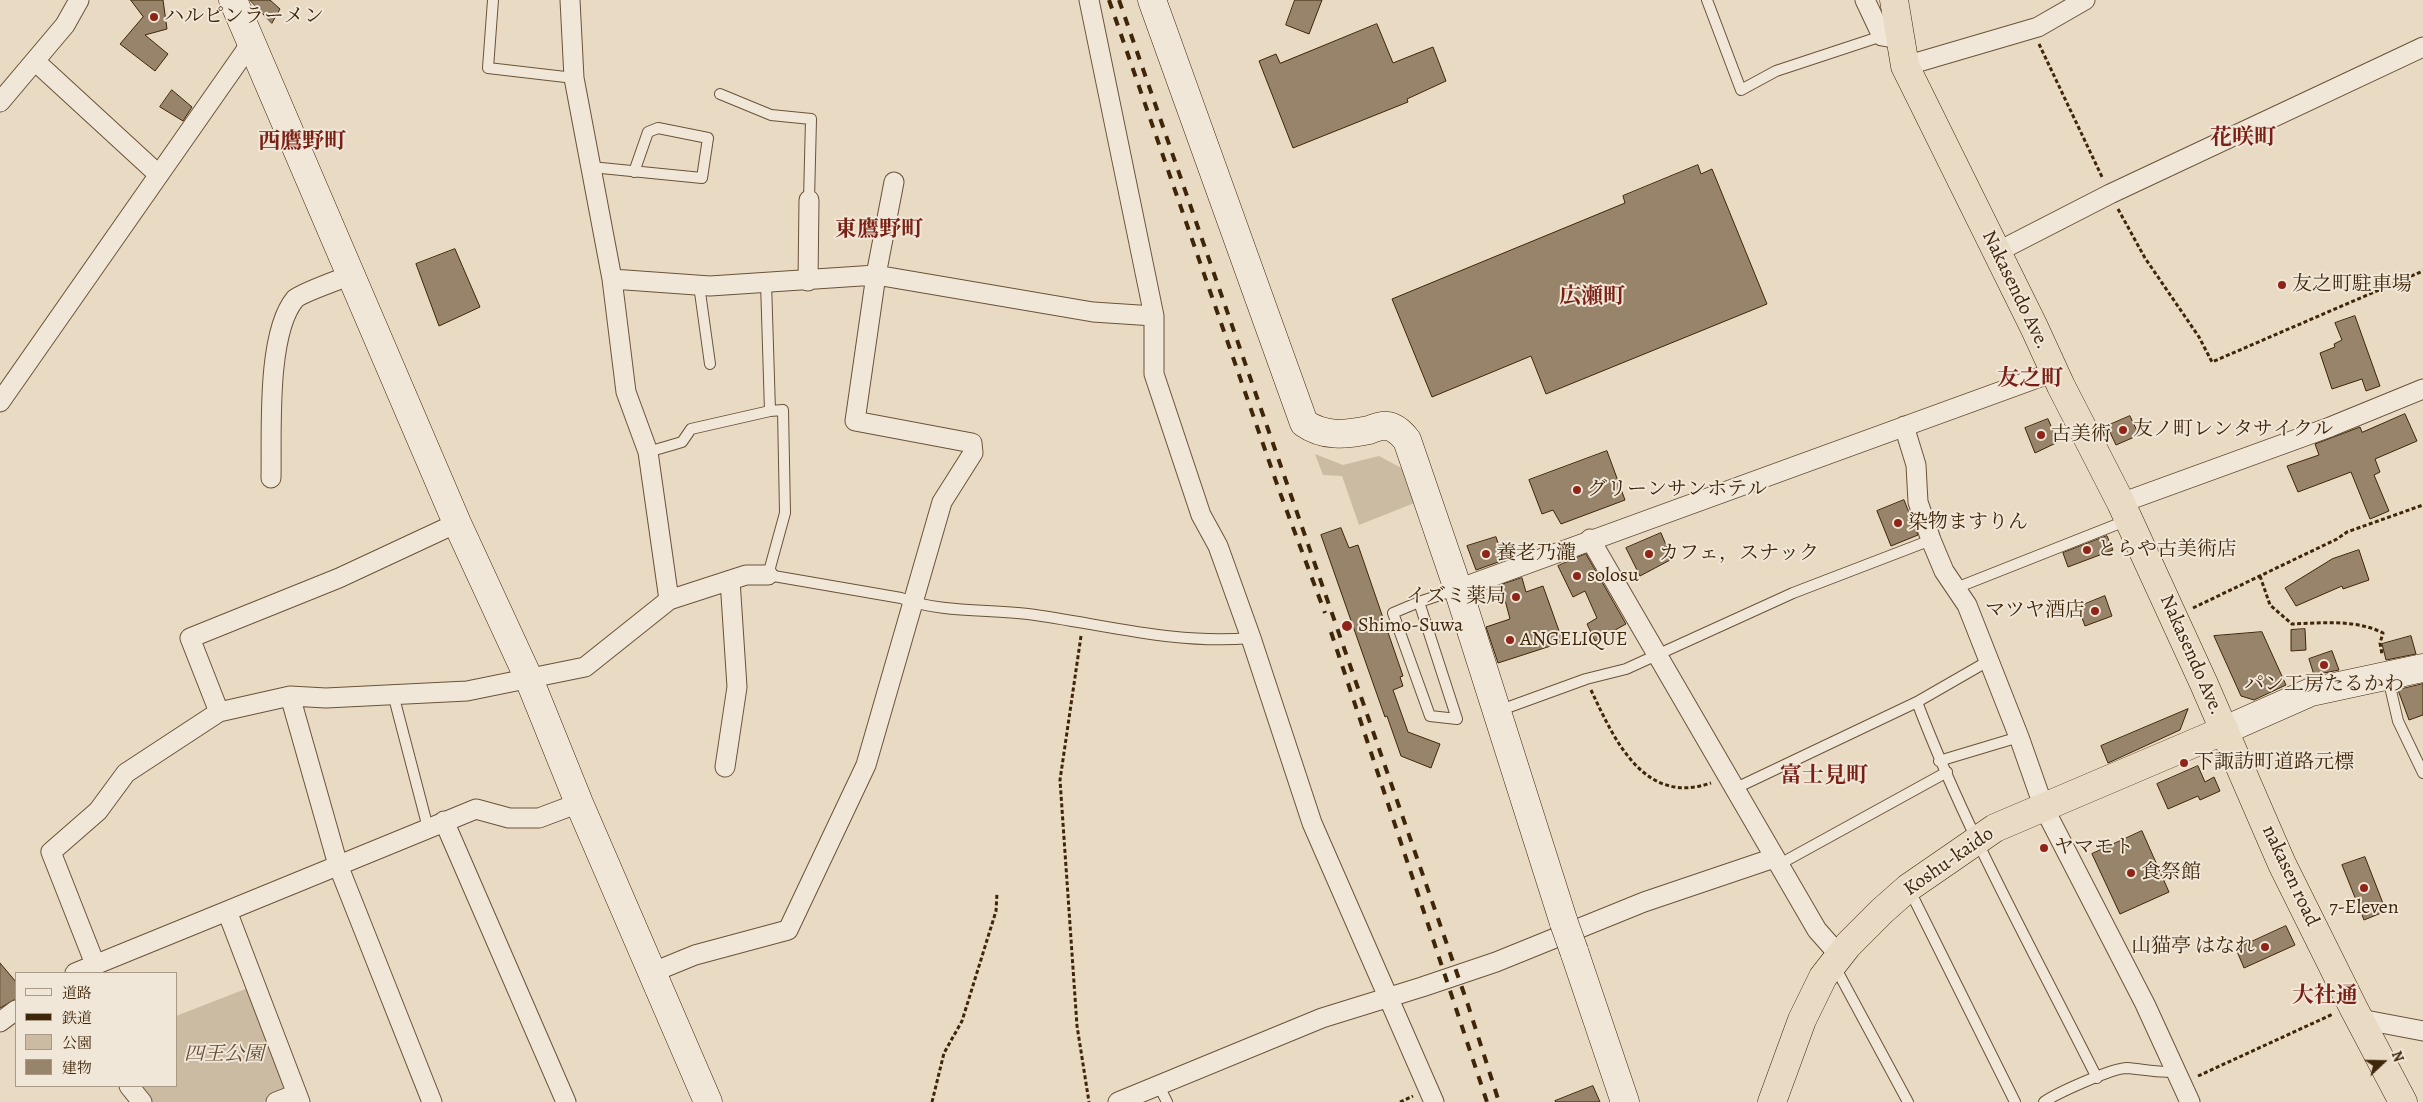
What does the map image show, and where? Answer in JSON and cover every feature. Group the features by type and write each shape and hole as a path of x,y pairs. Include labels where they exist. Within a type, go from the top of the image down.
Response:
{"highway":[{"name":"Nakasendo Ave.","path":"1894,0 1890,38 1997,252 2054,372 2125,511 2225,730"},
{"name":"Koshu-kaido","path":"1772,1102 1802,1020 1820,984 1836,961 1882,911 1908,888 1995,828 2225,730"},
{"name":"nakasen road","path":"2225,730 2282,864 2350,1015 2403,1102"}],"street":[{"path":"0,102 65,25 79,0"},
{"path":"233,0 457,523 529,679 579,803 708,1102"},
{"path":"570,0 574,78 612,279 626,392 648,452 669,600"},
{"path":"1089,0 1154,316 1154,374 1201,515 1218,546 1251,638 1312,823 1434,1102"},
{"path":"1152,0 1304,423 1315,431 1333,434 1347,434 1386,426 1399,431 1407,440 1458,589 1564,923 1625,1102"},
{"path":"1865,0 1890,38"},
{"path":"1905,66 2038,27 2085,0"},
{"path":"0,402 251,43"},
{"path":"1997,252 2110,194 2423,47"},
{"path":"35,62 159,175"},
{"path":"651,973 696,955 788,930 866,765 942,502 973,453 972,443 855,421 876,275 894,182"},
{"path":"808,281 809,200"},
{"path":"271,478 274,364 281,324 296,298 351,275"},
{"path":"612,279 699,285 808,281 876,275 1093,312 1154,316"},
{"path":"1458,589 1590,539 2054,372"},
{"path":"2125,511 2423,389"},
{"path":"1904,426 1916,465 1918,502 1931,540 1944,571 1967,605 1990,660 2044,808 2141,996 2190,1102"},
{"path":"219,712 190,638 339,578 457,523"},
{"path":"1590,539 1836,961"},
{"path":"95,964 51,852 98,810 126,773 219,712 290,696 326,698 467,691 585,667 669,600 746,574 768,575"},
{"path":"725,767 738,687 730,580"},
{"path":"2225,730 2310,692 2388,677 2423,668"},
{"path":"290,696 338,865 432,1102"},
{"path":"77,972 476,809 509,818 539,818 579,803"},
{"path":"436,825 566,1102"},
{"path":"1118,1102 1163,1094 1322,1018 1496,962 1644,902 1776,861"},
{"path":"227,911 298,1098 276,1102"},
{"path":"0,1022 15,1011"},
{"path":"2350,1015 2423,1031"},
{"path":"129,1087 142,1102"}],"lane":[{"path":"493,0 488,68 574,78"},
{"path":"1707,0 1741,90 1776,71 1890,38"},
{"path":"720,94 771,115 811,119 809,200"},
{"path":"592,167 634,172 702,178 708,138 658,128 648,132 634,172"},
{"path":"766,282 770,410"},
{"path":"699,285 710,364"},
{"path":"648,452 682,442 691,429 770,410 783,410 785,513 768,575 892,596 912,602 978,611 1028,614 1173,638 1251,638"},
{"path":"1956,588 2125,511"},
{"path":"1496,711 1586,678 1626,669 1793,593 1931,540"},
{"path":"1419,602 1457,719 1430,716 1393,613 1419,602 1458,589"},
{"path":"1731,783 1916,702 1990,660"},
{"path":"2388,677 2398,721 2423,773"},
{"path":"393,694 436,825"},
{"path":"1916,702 1940,761 1947,772 1977,839 2097,1078"},
{"path":"1940,761 2019,737"},
{"path":"1776,861 1947,772"},
{"path":"1908,888 2015,1102"},
{"path":"1836,961 1840,976 1908,1102"},
{"path":"2044,1102 2124,1068 2166,1073 2179,1077"}],"path":[{"path":"2212,362 2423,271"},
{"path":"2174,617 2337,539 2346,532 2423,505"},
{"path":"2260,576 2270,605 2292,624 2340,624 2372,627 2383,633 2380,643 2388,677"},
{"path":"1083,624 1060,780 1078,1026 1089,1102"},
{"path":"1586,678 1612,734 1632,762 1650,778 1665,786 1686,789 1731,783"},
{"path":"932,1102 944,1053 962,1021 996,911 997,893"},
{"path":"2179,1077 2220,1068 2350,1015"}],"green space":[{"path":"1315,454 1343,465 1379,456 1407,471 1417,502 1359,525 1342,476 1323,475"},
{"name":"四王公園","path":"248,988 287,1089 283,1094 263,1102 148,1102 136,1087 178,1087 178,1015"}],"building":[{"path":"131,0 163,0 167,29 145,35 168,54 155,71 120,44 143,17"},
{"path":"250,0 270,0 280,9 272,23"},
{"path":"1295,0 1322,0 1309,34 1286,25"},
{"path":"1377,24 1393,63 1433,47 1446,81 1407,99 1408,102 1293,148 1259,61 1276,54 1280,63"},
{"path":"172,90 192,107 183,121 160,107"},
{"path":"1698,165 1701,174 1712,169 1767,304 1546,394 1531,356 1432,397 1392,299 1625,203 1623,196"},
{"path":"455,249 480,307 439,326 416,264"},
{"path":"2355,316 2380,386 2366,391 2362,379 2332,389 2320,353 2335,347 2334,344 2342,340 2335,323"},
{"path":"2405,414 2417,441 2375,459 2380,472 2374,475 2389,511 2370,519 2351,472 2298,492 2287,466 2319,455 2315,444 2360,427 2362,432"},
{"name":"友ノ町レンタサイクル","path":"2130,416 2139,435 2116,445 2107,426"},
{"name":"古美術","path":"2048,419 2058,442 2035,453 2025,428"},
{"name":"グリーンサンホテル","path":"1607,451 1625,500 1561,524 1553,510 1542,514 1529,480"},
{"name":"染物ますりん","path":"1904,500 1918,535 1891,546 1877,511"},
{"path":"1341,528 1349,548 1358,545 1403,676 1400,677 1403,686 1393,690 1408,732 1440,744 1431,768 1401,756 1387,716 1385,717 1321,535"},
{"name":"カフェ，スナック","path":"1661,533 1672,559 1640,576 1626,548"},
{"name":"とらや古美術店","path":"2107,536 2113,550 2068,567 2063,553"},
{"name":"養老乃瀧","path":"1496,537 1504,560 1476,570 1467,546"},
{"path":"2359,550 2369,580 2343,589 2342,586 2296,606 2285,588 2332,559"},
{"path":"1586,554 1626,624 1595,641 1587,624 1597,618 1585,591 1573,597 1558,566"},
{"path":"1522,578 1526,592 1543,586 1563,642 1498,663 1486,627 1510,619 1501,585"},
{"name":"マツヤ酒店","path":"2105,596 2112,616 2085,626 2078,607"},
{"path":"2305,629 2306,650 2291,651 2291,630"},
{"path":"2262,632 2286,685 2254,700 2241,696 2214,636"},
{"path":"2411,636 2416,654 2386,660 2382,644"},
{"name":"パン工房たるかわ","path":"2332,651 2339,670 2314,675 2309,659"},
{"path":"2423,684 2423,715 2409,720 2398,690"},
{"path":"2188,709 2180,730 2108,763 2101,746"},
{"path":"2198,766 2205,782 2214,777 2220,791 2200,800 2198,796 2168,809 2157,784"},
{"name":"食祭館","path":"2142,831 2169,892 2120,914 2092,854"},
{"name":"7-Eleven","path":"2365,857 2386,911 2364,920 2342,865"},
{"name":"山猫亭 はなれ","path":"2286,926 2295,945 2244,968 2236,949"},
{"path":"0,963 15,981 15,1000 0,1008"},
{"path":"1593,1086 1600,1102 1555,1101"}],"railway":[{"path":"1109,0 1279,490 1325,613"},
{"path":"1119,0 1468,1005 1499,1102"},
{"path":"1331,632 1487,1102"}],"place":[{"name":"ハルピンラーメン","path":"154,17"},
{"name":"友之町駐車場","path":"2282,285"},
{"name":"友ノ町レンタサイクル","path":"2123,430"},
{"name":"古美術","path":"2041,435"},
{"name":"グリーンサンホテル","path":"1577,490"},
{"name":"染物ますりん","path":"1898,523"},
{"name":"とらや古美術店","path":"2087,550"},
{"name":"養老乃瀧","path":"1486,554"},
{"name":"カフェ，スナック","path":"1649,554"},
{"name":"solosu","path":"1577,576"},
{"name":"イズミ薬局","path":"1516,597"},
{"name":"マツヤ酒店","path":"2095,611"},
{"name":"Shimo-Suwa","path":"1347,626"},
{"name":"ANGELIQUE","path":"1510,640"},
{"name":"パン工房たるかわ","path":"2324,665"},
{"name":"下諏訪町道路元標","path":"2184,763"},
{"name":"ヤマモト","path":"2044,848"},
{"name":"食祭館","path":"2131,873"},
{"name":"7-Eleven","path":"2364,888"},
{"name":"山猫亭 はなれ","path":"2265,947"}],"district":[{"name":"花咲町","path":"2243,139"},
{"name":"西鷹野町","path":"302,143"},
{"name":"東鷹野町","path":"879,231"},
{"name":"広瀬町","path":"1592,298"},
{"name":"友之町","path":"2030,380"},
{"name":"富士見町","path":"1824,777"},
{"name":"大社通","path":"2325,997"}]}
